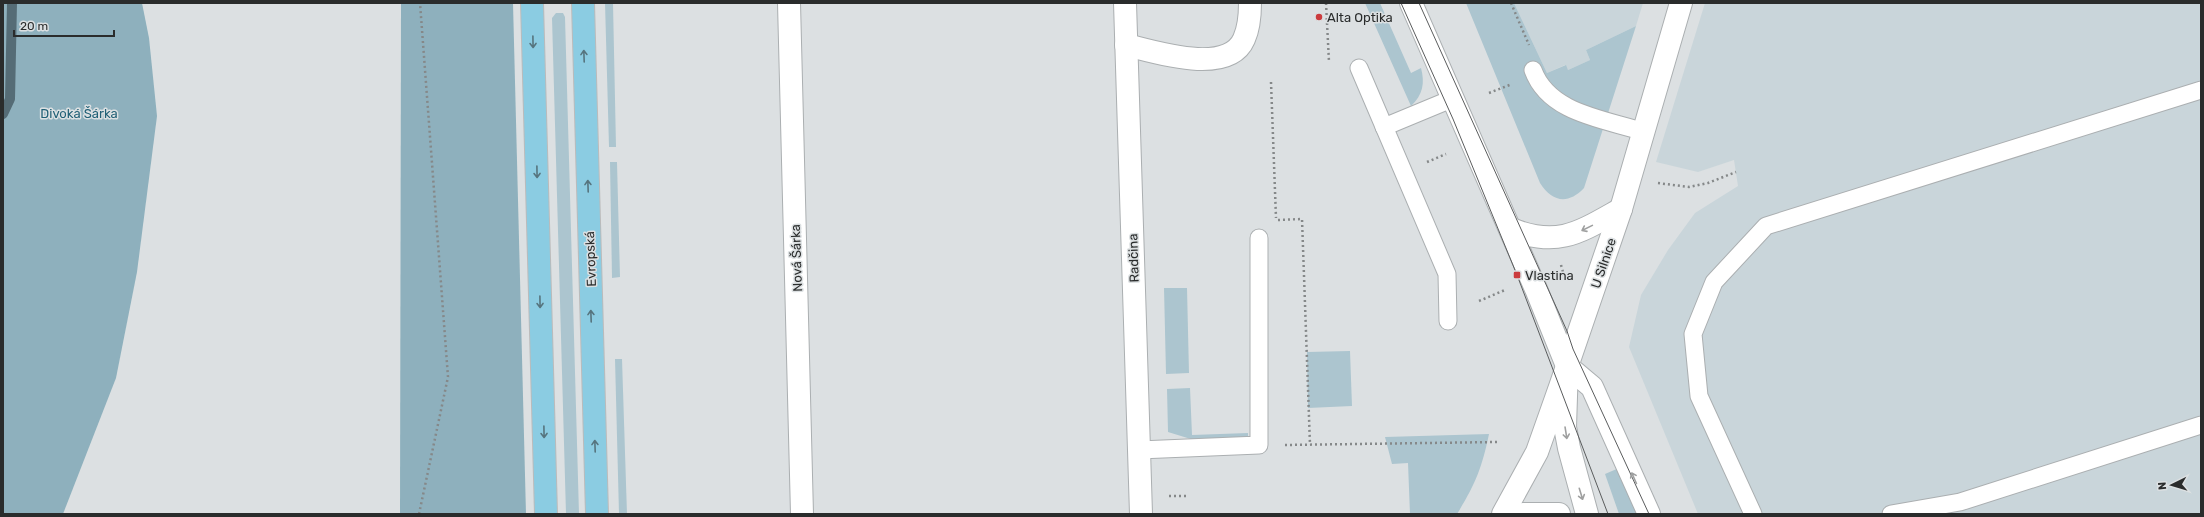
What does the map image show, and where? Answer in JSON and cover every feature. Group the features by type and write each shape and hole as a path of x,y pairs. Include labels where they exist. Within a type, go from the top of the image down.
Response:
{"main road":[{"path":"532,3 546,514"},
{"name":"Evropská","path":"583,3 597,514"}],"street":[{"name":"Nová Šárka","path":"789,3 802,514"},
{"name":"Radčina","path":"1125,3 1141,514"},
{"path":"1126,45 1180,56 1212,60 1230,55 1244,40 1249,19 1250,3"},
{"path":"1411,3 1511,229 1567,366 1565,427 1569,448 1588,514"},
{"name":"U Silnice","path":"1503,514 1537,452 1567,366 1621,210 1681,3"},
{"path":"1511,229 1535,237 1559,238 1584,230 1621,210"},
{"path":"1567,366 1592,387 1650,514"},
{"path":"1523,514 1559,514"}],"lane":[{"path":"1359,68 1447,274 1448,321"},
{"path":"1533,70 1545,92 1572,111 1644,132"},
{"path":"1753,514 1699,396 1693,334 1714,282 1766,226 2201,90"},
{"path":"1384,127 1454,98"},
{"path":"1139,450 1259,444 1258,238"},
{"path":"1891,514 1960,502 2201,425"}],"path":[{"path":"419,514 448,378 420,3"},
{"path":"1326,3 1329,62"},
{"path":"1271,82 1276,220 1302,219 1310,445"},
{"path":"1425,163 1452,151"},
{"path":"1630,177 1689,187 1708,183 1736,172"},
{"path":"1479,301 1508,289"},
{"path":"1283,445 1498,442"},
{"path":"1164,496 1188,496"}],"shaded area":[{"path":"605,3 613,3 616,147 609,147"},
{"path":"1365,3 1380,3 1411,73 1421,68 1423,79 1422,88 1418,98 1411,106"},
{"path":"1466,3 1514,3 1547,73 1566,65 1568,70 1590,60 1586,50 1636,26 1584,188 1572,197 1560,199 1555,197 1550,194 1540,183"},
{"path":"1514,3 1643,3 1636,26 1586,50 1590,60 1568,70 1565,65 1547,73"},
{"path":"1705,3 2201,3 2201,514 1698,514 1629,347 1641,295 1668,250 1695,213 1738,186 1734,160 1698,172 1656,162"},
{"path":"556,13 563,13 565,17 579,514 566,514 552,18"},
{"path":"610,162 617,162 620,277 612,278"},
{"path":"1164,288 1187,288 1189,373 1166,374"},
{"path":"1350,351 1352,406 1308,408 1307,352"},
{"path":"615,359 622,359 627,514 619,514"},
{"path":"1190,388 1192,435 1248,433 1248,439 1194,440 1168,432 1167,389"},
{"path":"1489,434 1484,457 1477,476 1469,494 1457,514 1410,514 1408,463 1392,464 1385,437"},
{"path":"1619,468 1638,514 1619,514 1605,474"}],"green space":[{"name":"Divoká Šárka","path":"3,3 142,3 149,38 157,116 137,272 116,378 63,514 3,514"},
{"path":"401,3 513,3 526,514 400,514"}],"waterway":[{"path":"3,114 10,99 12,3"}],"tram line":[{"path":"1401,3 1453,119 1517,275 1608,514"},
{"path":"1419,3 1567,331 1573,349 1649,514"}],"place":[{"name":"Alta Optika","path":"1319,17"},
{"name":"Vlastina","path":"1517,275"}]}
